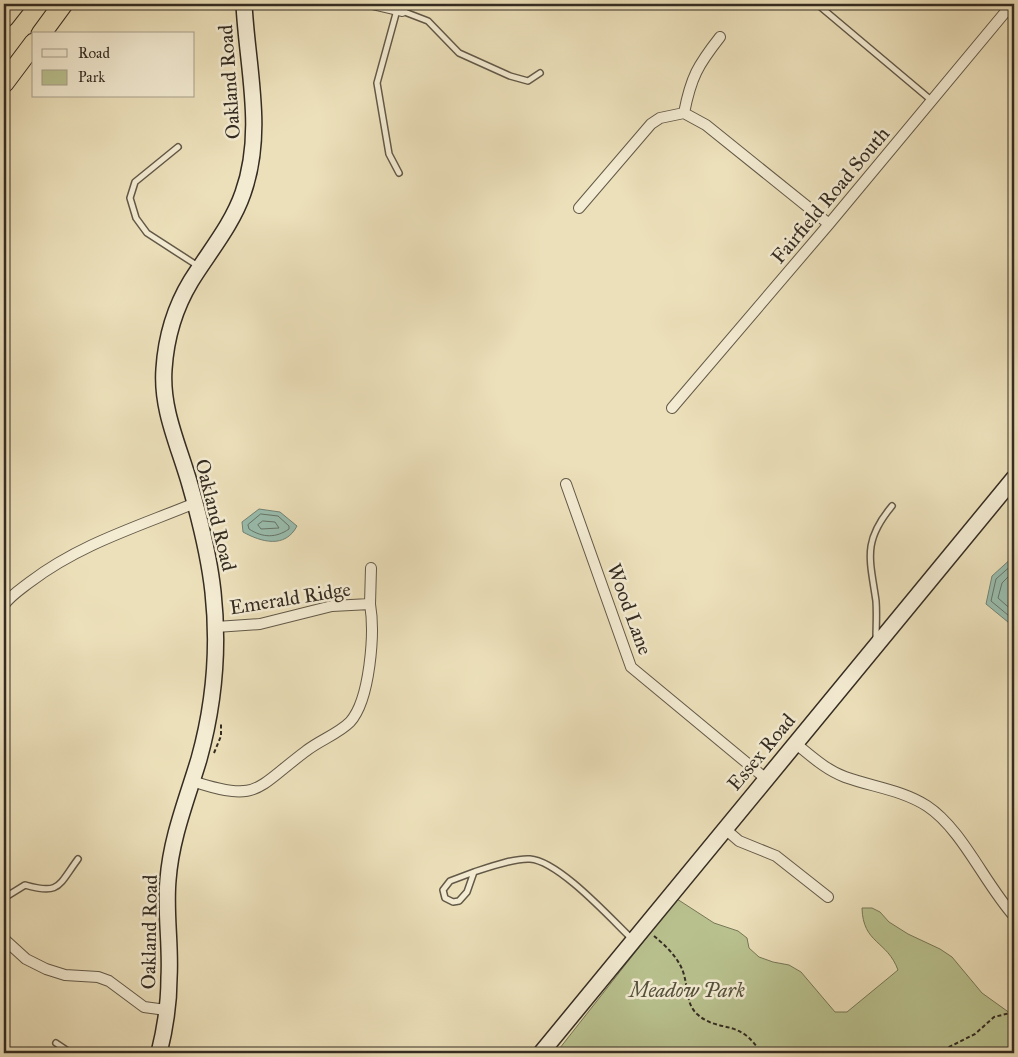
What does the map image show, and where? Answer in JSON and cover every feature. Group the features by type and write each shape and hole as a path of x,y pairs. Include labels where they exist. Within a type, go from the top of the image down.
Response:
{"highway":[{"path":"4,18 15,4"},
{"path":"42,32 63,4"},
{"path":"4,83 32,46"}],"street":[{"name":"Oakland Road","path":"159,1053 164,1031 170,977 168,879 179,819 192,781 210,706 214,679 216,627 208,554 195,503 168,415 164,381 171,324 180,302 200,267 233,216 244,192 254,145 254,119 244,4"},
{"path":"372,4 400,11"},
{"name":"Fairfield Road South","path":"672,408 829,224 1012,4"},
{"path":"684,113 688,89 694,75 720,37"},
{"path":"579,208 650,124 660,118 684,113 706,125 829,224"},
{"name":"Essex Road","path":"540,1053 1014,478"},
{"name":"Wood Lane","path":"566,484 631,667 766,778"},
{"path":"4,605 50,566 75,552 106,537 195,503"},
{"name":"Emerald Ridge","path":"192,781 230,792 246,792 261,787 306,750 342,729 351,721 362,700 372,647 371,568"},
{"name":"Emerald Ridge","path":"216,627 260,624 332,606 370,604"},
{"path":"795,743 828,769 843,776 911,797 928,807 943,820 1014,916"},
{"path":"724,828 739,841 776,856 828,897"},
{"path":"4,939 26,959 46,969 109,981 144,1007 166,1010"}],"lane":[{"path":"817,4 931,100"},
{"path":"399,173 389,154 377,83 400,11 428,21 458,53 510,76 528,81 540,73"},
{"path":"178,147 135,182 130,198 136,218 148,233 200,267"},
{"path":"876,646 876,603 869,562 870,548 879,521 892,506"},
{"path":"4,898 25,885 46,891 53,889 61,882 78,859"},
{"path":"474,872 467,892 459,901 453,902 445,898 444,890 450,881 474,872 494,865 530,859 552,868 583,891 633,939"},
{"path":"56,1043 71,1053"}],"path":[{"path":"643,927 674,955 684,974 687,995 697,1014 712,1022 736,1028 753,1040 761,1053"},
{"path":"937,1053 975,1034 994,1017 1010,1013 1014,1003"}],"green space":[{"name":"Meadow Park","path":"677,899 714,923 738,931 747,938 749,948 759,957 789,965 801,972 835,1012 847,1012 898,970 888,953 866,929 862,908 872,908 908,934 940,949 952,957 982,993 1014,1016 1014,1053 556,1053"}],"water":[{"path":"259,509 280,512 297,526 286,538 279,541 257,539 243,532 242,522"},
{"path":"1014,556 1014,627 986,604 992,576"}]}
